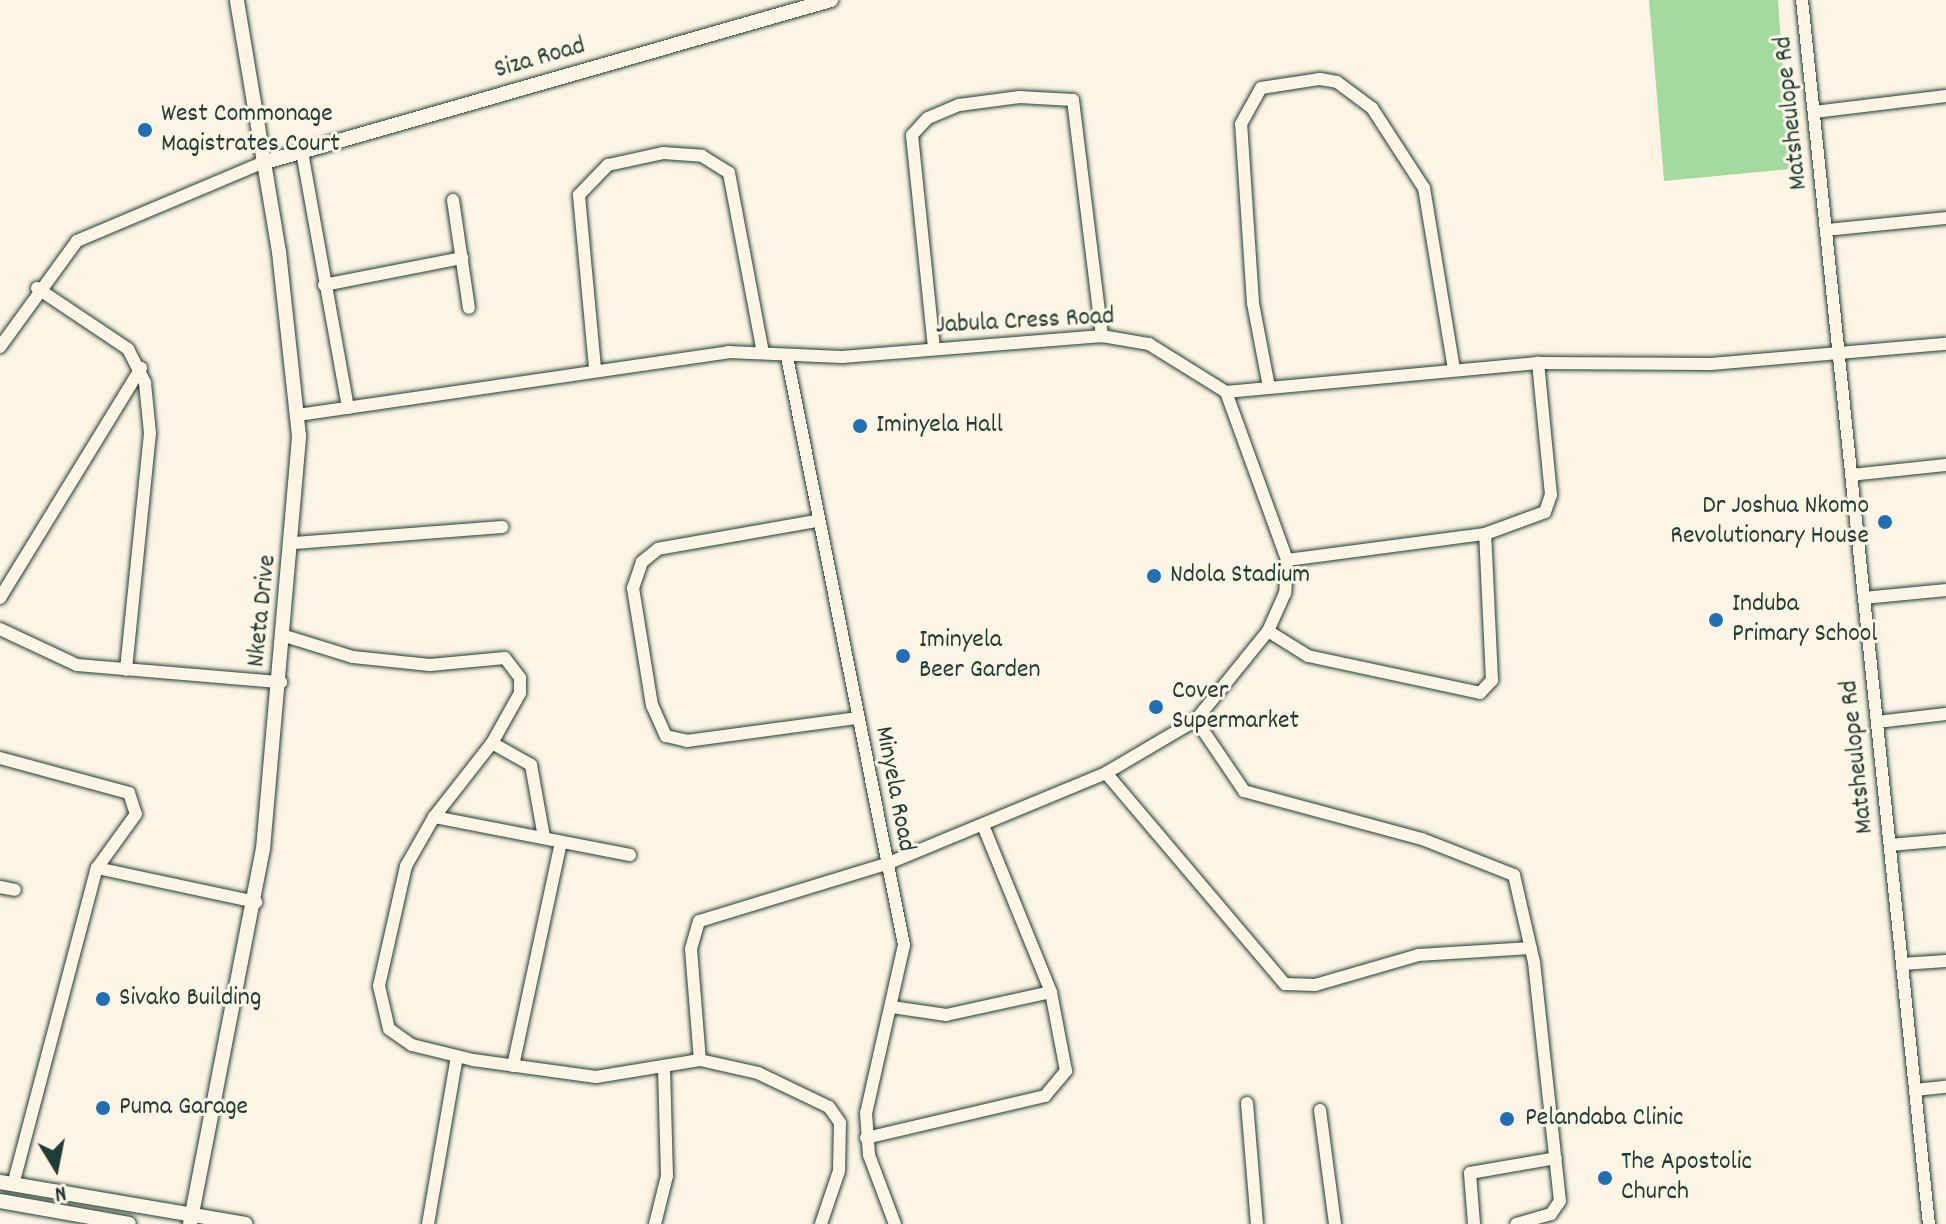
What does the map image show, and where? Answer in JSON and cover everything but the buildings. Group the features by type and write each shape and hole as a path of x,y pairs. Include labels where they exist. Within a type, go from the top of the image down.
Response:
{"street":[{"name":"Nketa Drive","path":"191,1219 256,902 294,543 298,415 237,0"},
{"name":"Siza Road","path":"262,163 831,0"},
{"path":"1802,0 1809,0"},
{"name":"Matsheulope Rd","path":"1802,0 1929,1224"},
{"path":"1269,387 1253,303 1241,124 1261,88 1320,79 1337,82 1372,108 1424,188 1454,370"},
{"path":"1814,112 1946,96"},
{"path":"934,348 912,135 940,111 1019,97 1073,100 1102,336"},
{"path":"302,152 348,408"},
{"path":"595,368 579,195 608,165 663,153 702,156 729,173 763,353"},
{"path":"0,347 37,288 98,227 262,163"},
{"path":"453,200 469,308"},
{"path":"1826,230 1946,218"},
{"path":"324,285 462,258"},
{"path":"37,288 128,349 141,368 150,433 126,670"},
{"name":"Jabula Cress Road","path":"298,415 595,368 763,353 787,357 1102,336 1149,344 1226,392"},
{"path":"700,1060 691,949 699,921 886,864 984,828 1106,773 1196,720 1268,631 1285,593 1287,560 1226,392 1538,363 1839,356 1946,344"},
{"name":"Minyela Road","path":"787,357 816,521 905,964 871,1082 866,1138 895,1224"},
{"path":"1287,560 1485,534 1529,523 1551,495 1538,363"},
{"path":"0,598 141,368"},
{"path":"1851,475 1946,465"},
{"path":"816,521 658,549 642,562 633,588 652,705 666,736 687,741 857,718"},
{"path":"294,543 502,527"},
{"path":"1268,631 1308,656 1480,693 1492,680 1485,534"},
{"path":"1864,598 1946,590"},
{"path":"0,629 77,665 281,682"},
{"path":"285,636 384,660 505,658 520,678 520,693 492,743 434,817 406,866 380,1005 389,1029 412,1045 513,1066 606,1077 664,1071 700,1060 758,1073 829,1107 843,1146 821,1224"},
{"path":"1877,722 1946,714"},
{"path":"1196,720 1244,791 1506,868 1519,884 1531,948 1556,1158 1557,1208 1516,1224"},
{"path":"492,743 531,765 544,837"},
{"path":"0,758 129,793 136,814 97,868 6,1183 191,1219 245,1224"},
{"path":"1106,773 1285,984 1315,985 1418,955 1531,948"},
{"path":"434,817 630,855"},
{"path":"866,1138 1056,1089 1067,1057 1051,992 984,828"},
{"path":"1890,845 1946,840"},
{"path":"513,1066 561,843"},
{"path":"97,868 256,902"},
{"path":"0,887 15,890"},
{"path":"1902,964 1946,961"},
{"path":"892,1007 946,1015 1051,992"},
{"path":"428,1224 457,1056"},
{"path":"655,1224 667,1176 664,1071"},
{"path":"1915,1090 1946,1087"},
{"path":"1247,1103 1257,1224"},
{"path":"1320,1110 1335,1224"},
{"path":"1474,1224 1470,1173 1556,1158"},
{"path":"0,1201 129,1224"}],"green space":[{"path":"1649,0 1778,0 1790,169 1664,181"}],"place":[{"name":"West Commonage Magistrates Court","path":"145,130"},
{"name":"Iminyela Hall","path":"860,426"},
{"name":"Dr Joshua Nkomo Revolutionary House","path":"1885,522"},
{"name":"Ndola Stadium","path":"1154,576"},
{"name":"Induba Primary School","path":"1716,620"},
{"name":"Iminyela Beer Garden","path":"903,656"},
{"name":"Cover Supermarket","path":"1156,707"},
{"name":"Sivako Building","path":"103,999"},
{"name":"Puma Garage","path":"103,1108"},
{"name":"Pelandaba Clinic","path":"1507,1119"},
{"name":"The Apostolic Church","path":"1605,1178"}]}
